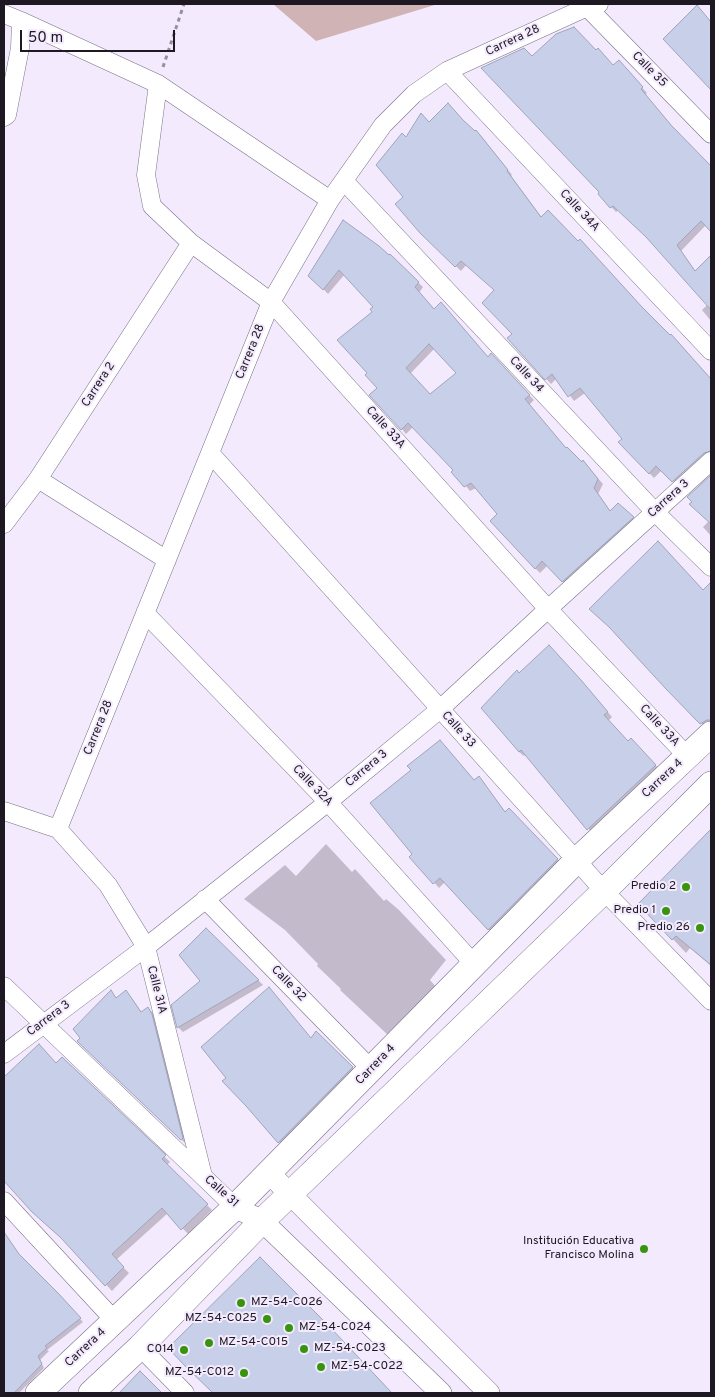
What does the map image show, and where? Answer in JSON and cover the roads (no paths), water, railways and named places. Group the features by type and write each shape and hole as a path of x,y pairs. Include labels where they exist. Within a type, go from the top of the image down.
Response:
{"main road":[{"name":"Carrera 4","path":"38,1393 235,1207 577,860 711,734"},
{"path":"91,1393 140,1347 262,1221 604,891 711,784"}],"street":[{"name":"Carrera 28","path":"58,829 271,302 330,200 383,125 414,94 447,71 593,5"},
{"name":"Calle 35","path":"593,5 711,134"},
{"path":"4,14 21,20 158,84 330,200"},
{"path":"4,117 7,115 20,48 21,20"},
{"name":"Calle 34A","path":"447,71 711,351"},
{"name":"Calle 33A","path":"158,84 146,175 152,206 192,243 271,302 548,609 687,756"},
{"name":"Calle 34","path":"344,181 656,512 711,567"},
{"name":"Carrera 2","path":"4,524 38,479 192,243"},
{"name":"Calle 33","path":"210,453 439,710 604,891 711,1001"},
{"name":"Carrera 3","path":"4,1054 146,947 328,802 439,710 711,461"},
{"path":"38,479 167,560"},
{"name":"Calle 32A","path":"145,613 328,802 474,964"},
{"path":"4,811 58,829"},
{"name":"Calle 31A","path":"58,829 108,885 146,947 203,1176"},
{"name":"Calle 32","path":"205,899 372,1070"},
{"name":"Calle 31","path":"4,986 235,1207 262,1221 441,1393"},
{"path":"268,1172 489,1393"},
{"path":"4,1200 115,1321"},
{"path":"140,1347 185,1393"}],"place":[{"name":"Predio 2","path":"686,887"},
{"name":"Predio 1","path":"666,911"},
{"name":"Predio 26","path":"700,928"},
{"name":"Institución Educativa Francisco Molina","path":"644,1249"},
{"name":"MZ-54-C026","path":"241,1303"},
{"name":"MZ-54-C025","path":"267,1319"},
{"name":"MZ-54-C024","path":"289,1328"},
{"name":"MZ-54-C015","path":"209,1343"},
{"name":"MZ-54-C023","path":"304,1349"},
{"name":"C014","path":"184,1350"},
{"name":"MZ-54-C022","path":"321,1367"},
{"name":"MZ-54-C012","path":"244,1373"}]}
